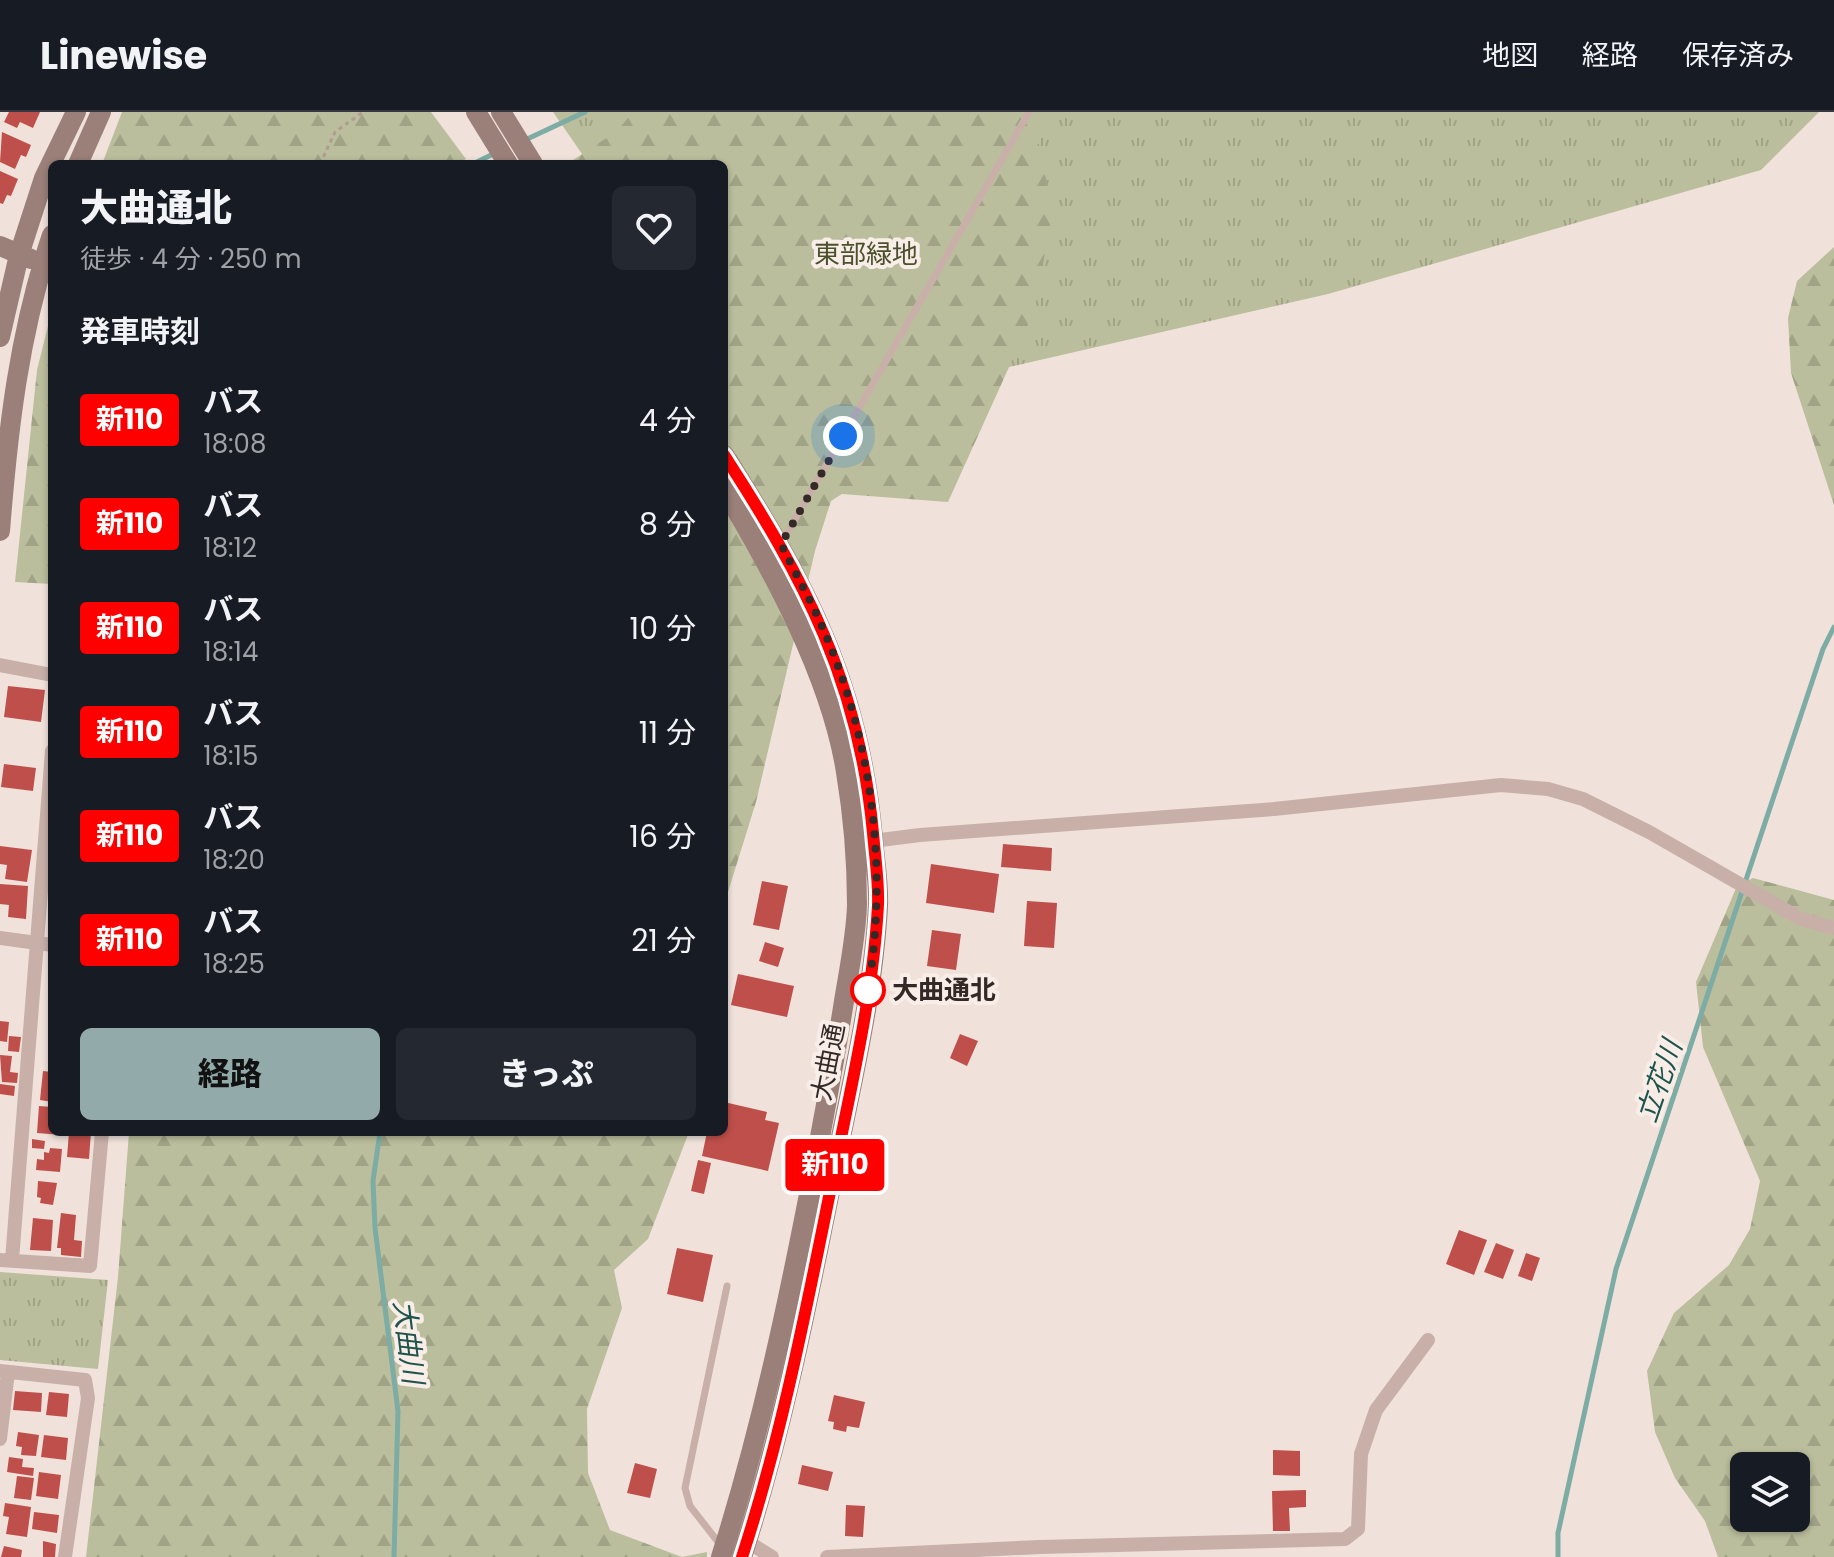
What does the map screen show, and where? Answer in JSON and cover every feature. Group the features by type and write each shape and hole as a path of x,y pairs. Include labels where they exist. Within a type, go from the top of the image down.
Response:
{"street":[{"path":"53,160 76,112"},
{"path":"80,160 101,112"},
{"path":"476,112 506,160"},
{"path":"501,112 531,160"},
{"path":"0,337 10,250 48,170"},
{"path":"0,531 12,401 30,311 48,247"},
{"path":"10,250 42,264"},
{"name":"大曲通","path":"728,461 781,544 824,631 843,681 869,787 863,843"},
{"name":"大曲通","path":"728,496 755,541 793,617 824,690 878,903 873,965 804,1321 733,1547"},
{"path":"0,665 48,674"},
{"path":"863,843 920,835 1274,809 1501,785 1548,789 1583,799 1649,832 1801,919 1834,928"},
{"path":"48,802 6,1260 90,1266 102,1136"},
{"path":"0,938 48,944"},
{"path":"827,1557 1040,1547 1345,1539 1358,1529 1361,1454 1376,1410 1428,1340"},
{"path":"0,1439 4,1372 85,1380 88,1398 65,1557"},
{"path":"733,1547 772,1557"}],"lane":[{"path":"781,544 1029,112"},
{"path":"727,1286 685,1488 690,1506 733,1547"}],"path":[{"path":"322,160 335,132 363,112"}],"green space":[{"path":"122,112 431,112 466,159 464,160 104,160"},
{"name":"東部緑地","path":"553,112 1819,112 1761,170 1328,294 765,423 728,189 728,160 586,160"},
{"path":"633,112 1016,112 1037,137 1053,210 1034,312 948,502 842,494 831,501 815,551 756,802 728,892 728,160 573,160 617,131"},
{"path":"1834,247 1834,505 1791,373 1788,318 1797,281"},
{"path":"48,326 48,584 15,582 37,370"},
{"path":"1753,878 1834,900 1834,1557 1718,1557 1705,1521 1675,1478 1655,1432 1647,1371 1674,1313 1729,1265 1750,1229 1760,1181 1703,1047 1696,982 1737,886"},
{"path":"129,1136 687,1136 648,1239 614,1270 622,1308 587,1409 588,1473 610,1530 682,1557 86,1557 118,1277"},
{"path":"0,1272 108,1280 98,1369 0,1360"},
{"path":"707,1552 707,1557 682,1557"}],"building":[{"path":"9,112 40,112 33,128 20,122 17,128 4,122"},
{"path":"2,132 31,145 26,157 21,155 15,169 0,162"},
{"path":"0,171 18,179 11,196 7,195 3,204 0,203"},
{"path":"8,686 45,690 41,722 4,717"},
{"path":"4,764 36,768 33,791 1,787"},
{"path":"1003,844 1052,848 1051,871 1001,867"},
{"path":"0,846 32,850 27,882 5,879 7,865 0,864"},
{"path":"931,864 999,874 994,913 926,903"},
{"path":"762,881 788,886 779,930 753,925"},
{"path":"0,884 28,886 26,919 8,917 9,905 0,904"},
{"path":"1027,901 1057,903 1054,948 1024,946"},
{"path":"932,930 961,934 956,970 927,966"},
{"path":"765,942 784,948 778,967 759,961"},
{"path":"738,974 794,986 787,1017 731,1005"},
{"path":"0,1021 9,1022 7,1042 0,1041"},
{"path":"960,1034 978,1041 967,1066 950,1058"},
{"path":"9,1036 21,1037 19,1052 8,1051"},
{"path":"0,1055 12,1056 10,1072 18,1073 17,1083 2,1082"},
{"path":"43,1071 48,1072 48,1101 40,1100"},
{"path":"0,1084 15,1086 14,1096 0,1094"},
{"path":"728,1103 767,1112 765,1120 779,1123 768,1171 702,1156 706,1136 728,1136"},
{"path":"39,1106 48,1107 48,1134 37,1133"},
{"path":"69,1136 91,1136 89,1159 67,1157"},
{"path":"32,1139 45,1141 44,1149 32,1148"},
{"path":"50,1148 62,1149 60,1172 36,1170 37,1159 44,1160 44,1152 49,1153"},
{"path":"698,1160 711,1163 704,1194 691,1191"},
{"path":"38,1181 57,1183 53,1205 40,1203 41,1198 37,1197"},
{"path":"61,1213 76,1215 74,1240 82,1241 81,1257 61,1255 61,1248 57,1248"},
{"path":"33,1218 53,1220 51,1251 30,1250"},
{"path":"1459,1230 1487,1240 1474,1275 1446,1264"},
{"path":"1496,1243 1514,1250 1503,1279 1484,1272"},
{"path":"677,1248 713,1255 703,1302 667,1294"},
{"path":"1526,1253 1540,1258 1532,1281 1518,1276"},
{"path":"15,1391 42,1393 41,1412 13,1410"},
{"path":"49,1392 69,1394 67,1417 46,1415"},
{"path":"834,1395 865,1402 859,1428 847,1426 846,1432 833,1429 834,1422 828,1421"},
{"path":"18,1432 39,1435 36,1456 21,1455 22,1447 16,1446"},
{"path":"44,1435 68,1438 66,1460 41,1457"},
{"path":"1273,1450 1300,1451 1300,1476 1273,1475"},
{"path":"9,1457 23,1459 22,1467 34,1468 33,1476 7,1472"},
{"path":"635,1463 657,1469 650,1498 627,1493"},
{"path":"802,1465 833,1472 828,1491 798,1484"},
{"path":"39,1472 61,1475 58,1499 36,1496"},
{"path":"17,1476 34,1478 31,1500 14,1498"},
{"path":"1306,1490 1306,1507 1289,1508 1290,1531 1273,1531 1272,1491"},
{"path":"5,1503 31,1507 27,1537 6,1534 9,1517 3,1516"},
{"path":"846,1505 865,1506 863,1537 845,1536"},
{"path":"34,1512 59,1515 57,1533 32,1529"},
{"path":"43,1541 56,1544 55,1557 43,1557"},
{"path":"4,1546 22,1550 21,1557 1,1557"}],"waterway":[{"name":"大曲川","path":"525,140 585,112"},
{"name":"大曲川","path":"481,160 497,152"},
{"name":"立花川","path":"1558,1557 1558,1533 1616,1269 1823,649 1834,627"},
{"name":"大曲川","path":"379,1136 373,1181 375,1228 398,1411 394,1557"}],"bus line":[{"name":"新110","path":"728,461 781,544 824,631 843,681 869,787 878,903 873,965 804,1321 778,1431 742,1557"}],"place":[{"name":"大曲通北","path":"868,990"}],"route":[{"path":"843,436 781,544 824,631 843,681 869,787 878,903 867,995 868,990"}]}
